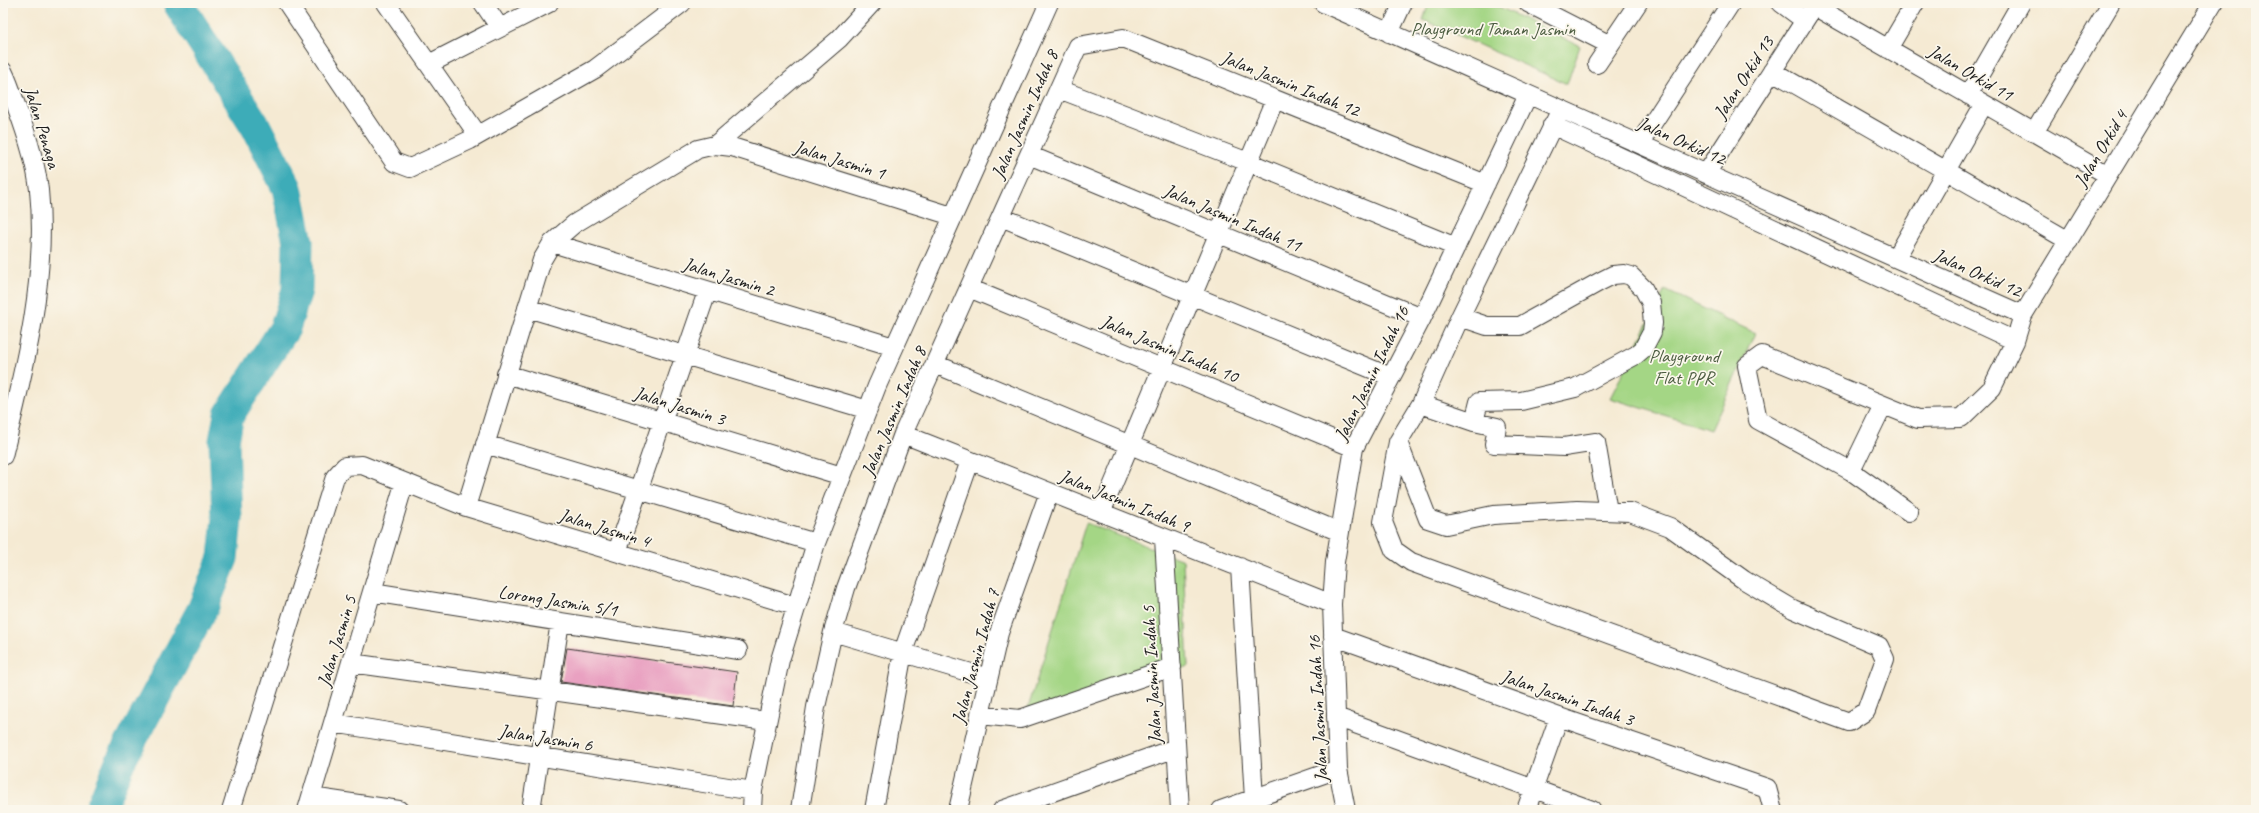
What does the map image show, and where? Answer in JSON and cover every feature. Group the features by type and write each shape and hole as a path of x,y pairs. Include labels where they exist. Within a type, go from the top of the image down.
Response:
{"street":[{"path":"287,3 394,162 410,168 478,135 595,70 682,3"},
{"path":"386,3 478,135"},
{"path":"483,3 500,28"},
{"path":"429,64 549,3"},
{"path":"466,507 542,260 552,243 574,224 698,149 715,145 839,39 872,3"},
{"path":"752,810 752,791 780,660 795,606 816,544 894,347 1049,3"},
{"path":"1389,33 1403,3"},
{"path":"1528,3 1610,45"},
{"path":"1598,64 1638,3"},
{"path":"1638,144 1731,3"},
{"name":"Jalan Orkid 11","path":"1781,3 1811,10 1888,49 2108,175"},
{"path":"1888,49 1915,3"},
{"path":"1968,94 2021,3"},
{"path":"2034,133 2112,3"},
{"name":"Jalan Orkid 4","path":"1851,471 1758,420 1747,366 1762,355 1918,419 1962,418 1992,388 2015,341 2024,315 2213,3"},
{"name":"Jalan Orkid 12","path":"1326,4 2024,315"},
{"name":"Jalan Orkid 13","path":"1706,174 1811,10"},
{"name":"Jalan Jasmin Indah 12","path":"1078,46 1123,38 1486,184"},
{"name":"Jalan Jasmin Indah 8","path":"800,810 816,707 833,632 846,588 903,434 1078,46"},
{"name":"Jalan Penaga","path":"3,71 30,144 39,189 42,236 36,299 24,366 5,437 3,456"},
{"path":"1772,71 2069,241"},
{"path":"1059,89 1248,162 1456,247"},
{"name":"Jalan Jasmin Indah 16","path":"1349,809 1338,769 1332,604 1335,562 1354,448 1422,318 1528,95"},
{"path":"1101,512 1275,99"},
{"path":"1896,258 1984,104"},
{"path":"1398,442 1428,519 1446,525 1493,515 1577,510 1630,512 1670,527 1744,580 1793,609 1879,646 1885,659 1866,711 1848,722 1411,562 1394,550 1383,522 1398,442 1421,404 1460,317 1561,109"},
{"path":"1552,125 2015,341"},
{"name":"Jalan Jasmin 1","path":"715,145 732,147 952,216"},
{"name":"Jalan Jasmin Indah 11","path":"1029,155 1422,318"},
{"path":"1725,205 1735,187"},
{"path":"1746,216 1755,196"},
{"path":"1001,217 1192,297 1391,377"},
{"name":"Jalan Jasmin 2","path":"552,243 707,292 894,347"},
{"path":"1460,317 1487,326 1520,326 1601,281 1619,274 1631,276 1643,288 1651,303 1653,323 1652,332 1643,349 1636,355 1575,388 1521,401 1479,402 1474,422"},
{"name":"Jalan Jasmin Indah 10","path":"969,288 1354,448"},
{"path":"617,552 707,292"},
{"path":"527,308 868,410"},
{"path":"935,364 1340,532"},
{"name":"Jalan Jasmin 3","path":"506,374 842,476"},
{"path":"1421,404 1474,422 1497,427 1494,444 1564,447 1596,442 1608,511"},
{"path":"1883,405 1851,471 1909,512"},
{"name":"Jalan Jasmin Indah 9","path":"903,434 1332,604"},
{"path":"485,444 816,544"},
{"path":"874,810 903,652 970,461"},
{"name":"Jalan Jasmin 4","path":"231,810 335,477 345,466 362,465 404,484 466,507 795,606"},
{"name":"Jalan Jasmin 5","path":"309,803 404,484"},
{"name":"Jalan Jasmin Indah 7","path":"958,810 999,633 1050,492"},
{"name":"Jalan Jasmin Indah 5","path":"1164,538 1180,810"},
{"path":"1240,567 1254,799"},
{"name":"Lorong Jasmin 5/1","path":"372,592 738,650"},
{"path":"531,810 560,622"},
{"path":"833,632 988,678"},
{"name":"Jalan Jasmin Indah 3","path":"1333,636 1559,717 1767,788 1773,810"},
{"path":"351,663 766,720"},
{"path":"980,715 1020,719 1172,667"},
{"path":"1336,717 1592,810"},
{"path":"1526,810 1559,717"},
{"name":"Jalan Jasmin 6","path":"333,723 752,791"},
{"path":"1002,810 1176,748"},
{"path":"1221,810 1338,769"},
{"path":"309,803 399,810"}],"green space":[{"name":"Playground Taman Jasmin","path":"1429,3 1491,3 1580,46 1567,84 1423,20"},
{"name":"Playground Flat PPR","path":"1665,290 1755,333 1711,430 1610,398"},
{"path":"1086,523 1183,560 1188,667 1023,724"}],"building":[{"path":"567,648 737,672 733,706 561,682"}],"waterway":[{"path":"100,810 120,762 203,608 223,558 227,518 224,441 229,415 285,328 297,290 298,242 287,188 256,127 178,3"}]}
